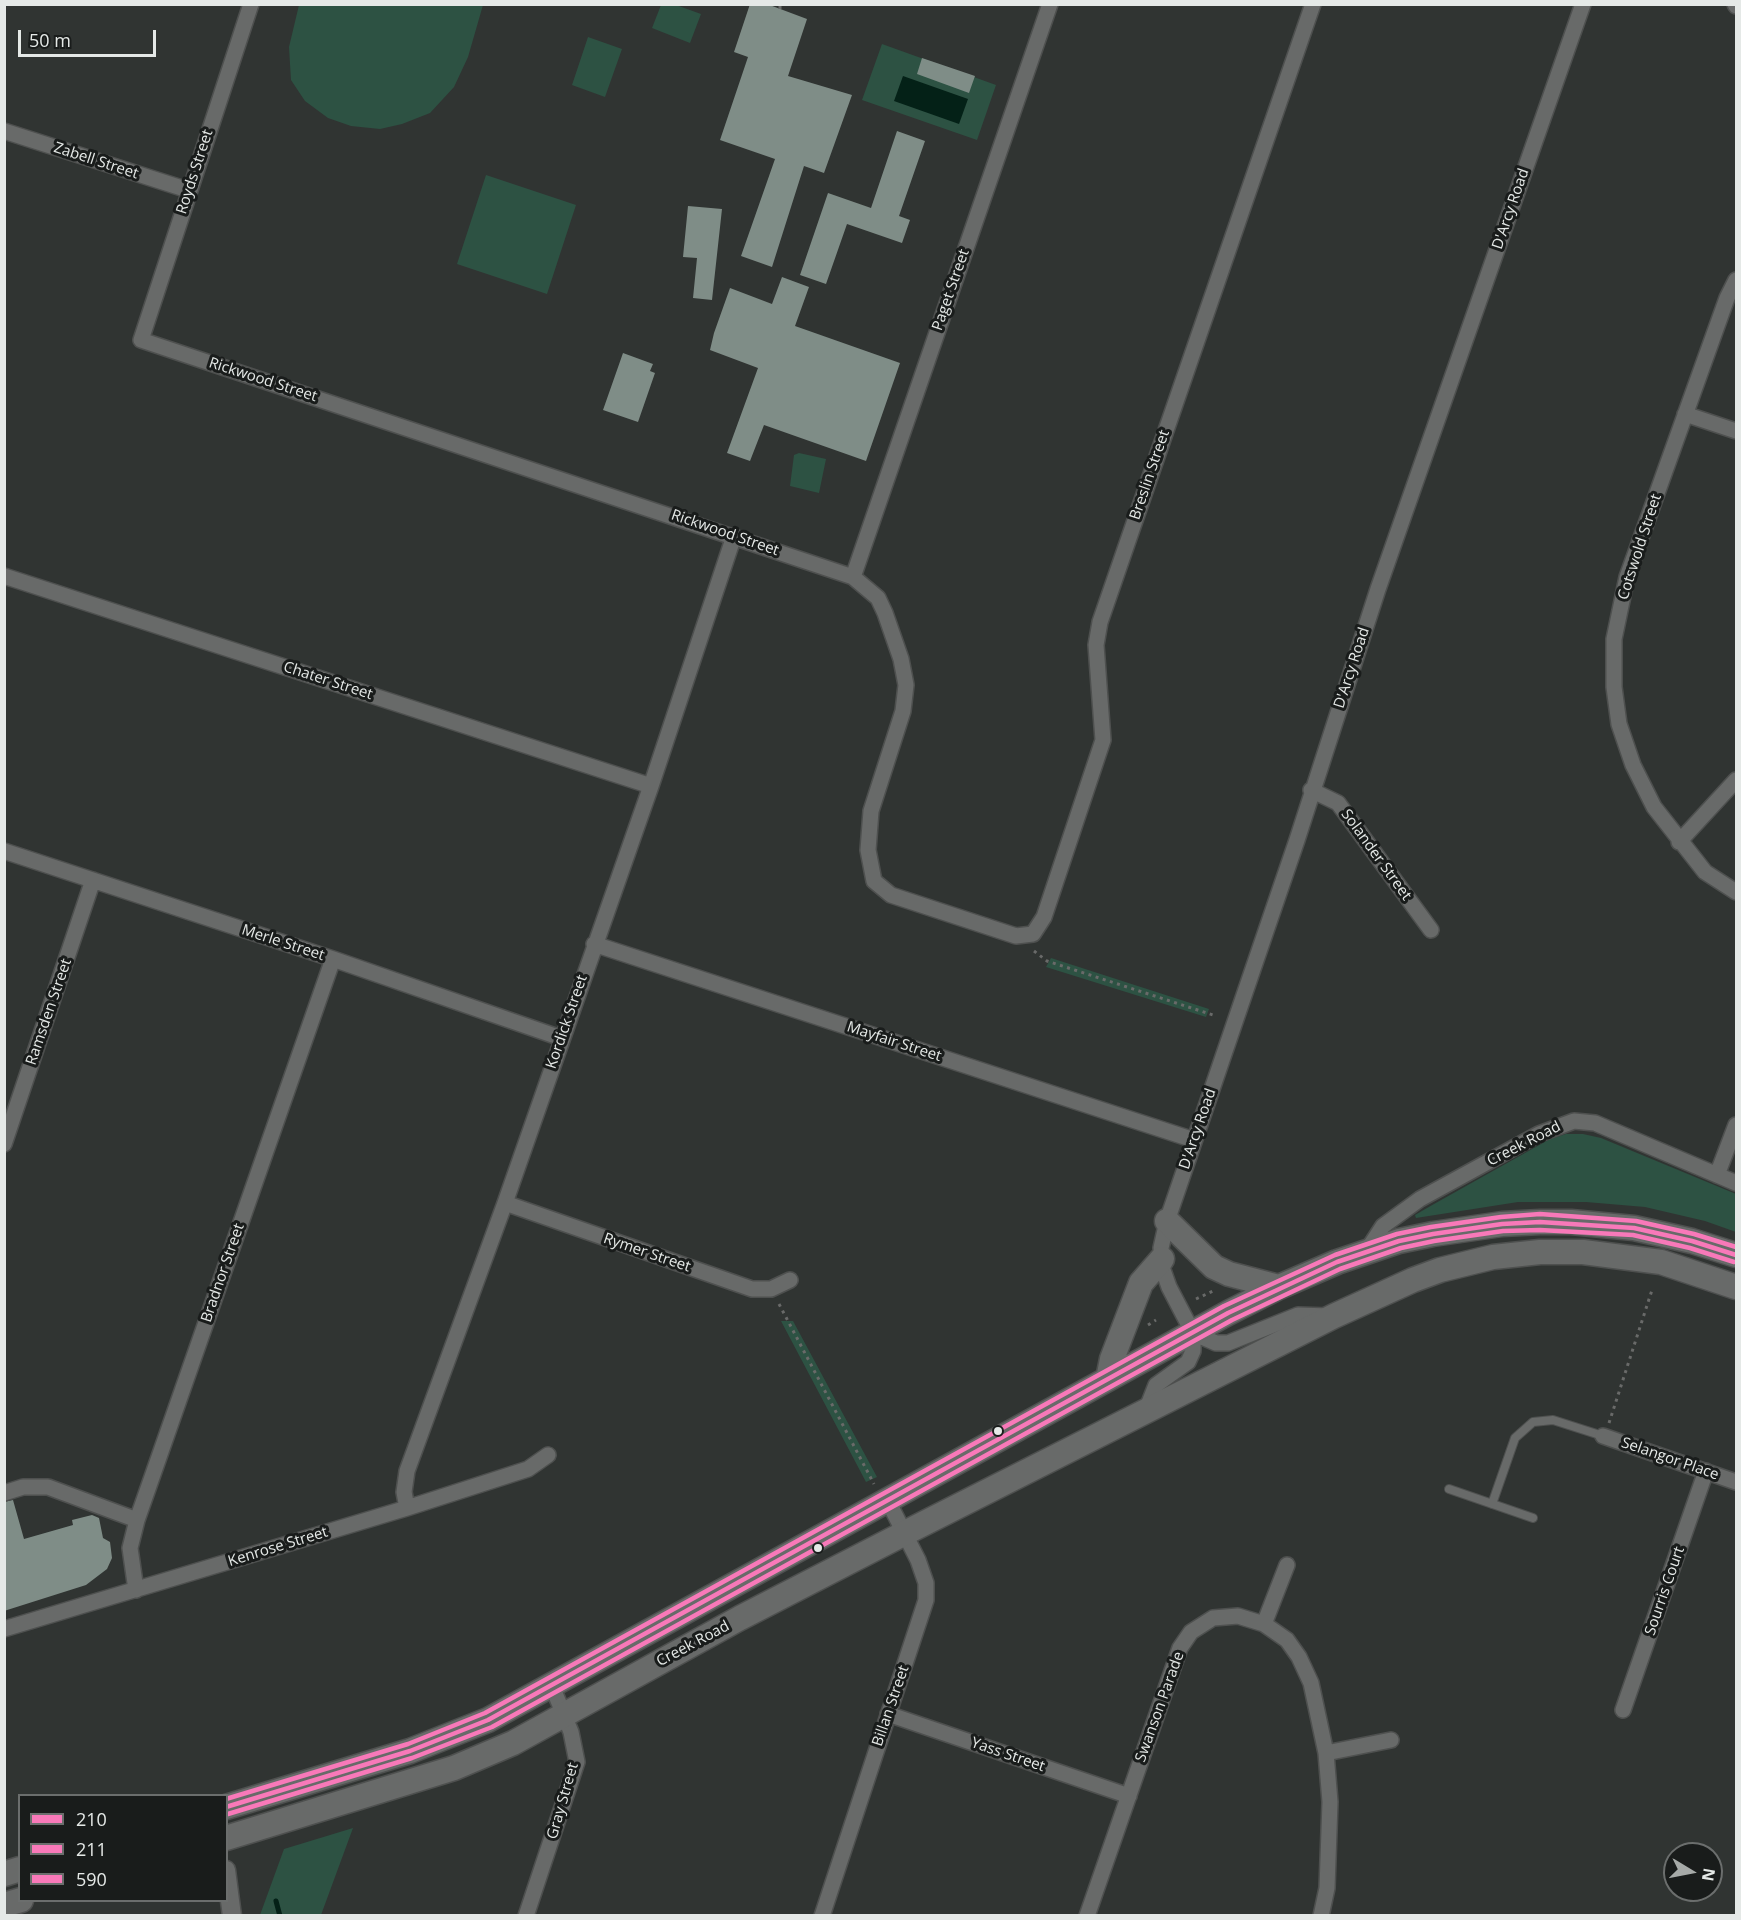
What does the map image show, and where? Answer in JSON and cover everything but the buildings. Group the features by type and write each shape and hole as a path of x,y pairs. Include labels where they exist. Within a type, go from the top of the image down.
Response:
{"main road":[{"path":"1167,1221 1214,1267 1229,1274 1279,1287"},
{"name":"Creek Road","path":"228,1806 435,1742 488,1720 1279,1287 1366,1252 1399,1241 1468,1228 1571,1222 1665,1234 1737,1255"},
{"name":"Creek Road","path":"228,1837 454,1768 513,1743 740,1618 905,1533 1334,1316 1440,1270 1493,1257 1540,1252 1583,1252 1641,1257 1699,1273 1737,1287"},
{"path":"1108,1379 1141,1283 1162,1259"}],"street":[{"name":"Royds Street","path":"141,340 188,190 251,4"},
{"name":"Paget Street","path":"853,577 1050,4"},
{"name":"Breslin Street","path":"1016,936 1033,934 1044,917 1103,740 1096,645 1100,621 1313,4"},
{"name":"D'Arcy Road","path":"1193,1333 1168,1287 1162,1259 1167,1221 1297,840 1311,790 1378,589 1583,4"},
{"name":"Zabell Street","path":"4,131 188,190"},
{"name":"Cotswold Street","path":"1737,280 1727,298 1684,414 1627,577 1614,639 1614,687 1619,724 1633,765 1654,807 1679,842 1705,872 1737,892"},
{"name":"Rickwood Street","path":"141,340 853,577 878,598 901,658 906,685 903,711 872,811 868,850 874,881 891,896 1016,936"},
{"path":"1684,414 1737,431"},
{"name":"Kordick Street","path":"407,1508 404,1492 407,1471 505,1203 651,786 734,536"},
{"name":"Chater Street","path":"4,576 651,786"},
{"path":"1679,842 1737,780"},
{"name":"Solander Street","path":"1311,790 1338,803 1431,930"},
{"name":"Merle Street","path":"4,851 333,959 561,1038"},
{"name":"Ramsden Street","path":"4,1144 93,880"},
{"name":"Mayfair Street","path":"594,944 1194,1140"},
{"name":"Bradnor Street","path":"136,1590 130,1548 137,1520 333,959"},
{"name":"Creek Road","path":"1366,1252 1383,1227 1420,1199 1539,1134 1574,1121 1595,1123 1737,1183"},
{"path":"1716,1175 1737,1125"},
{"name":"Rymer Street","path":"505,1203 752,1290 771,1289"},
{"path":"771,1289 790,1280"},
{"name":"Creek Road","path":"1193,1333 1216,1343 1228,1343 1298,1315 1334,1316"},
{"path":"1145,1413 1156,1385 1191,1356 1193,1333"},
{"name":"Selangor Place","path":"1604,1436 1737,1482"},
{"name":"Kenrose Street","path":"4,1629 407,1508 528,1469 548,1455"},
{"name":"Sourris Court","path":"1623,1710 1706,1471"},
{"path":"4,1493 22,1487 48,1487 137,1520"},
{"name":"Billan Street","path":"822,1916 926,1600 922,1570 888,1500"},
{"path":"1264,1624 1287,1565"},
{"name":"Swanson Parade","path":"1087,1916 1180,1648 1191,1632 1213,1618 1238,1616 1264,1624 1287,1640 1299,1657 1311,1683 1326,1753 1330,1802 1330,1843 1321,1916"},
{"name":"Gray Street","path":"526,1916 576,1768 576,1753 564,1714 552,1686"},
{"name":"Yass Street","path":"888,1714 1129,1796"},
{"path":"1326,1753 1391,1740"},
{"path":"228,1885 232,1916"}],"lane":[{"path":"1492,1504 1515,1438 1533,1422 1553,1420 1604,1436"},
{"path":"1449,1489 1533,1518"}],"path":[{"path":"1016,936 1047,961 1213,1015"},
{"path":"771,1289 873,1483 888,1500"},
{"path":"1604,1436 1652,1290"}],"shaded area":[{"path":"299,4 483,5 468,57 454,87 430,113 402,124 380,129 351,126 328,118 305,101 291,80 289,47"},
{"path":"661,5 676,5 701,14 690,43 652,28"},
{"path":"588,37 622,49 605,97 572,85"},
{"path":"882,44 996,85 977,140 862,100"},
{"path":"903,76 968,99 959,124 894,101"},
{"path":"486,175 576,205 547,294 457,264"},
{"path":"799,453 826,459 819,493 790,486 794,455"},
{"path":"1051,958 1209,1009 1206,1017 1046,967"},
{"path":"1566,1134 1583,1134 1601,1138 1736,1194 1736,1232 1705,1221 1645,1207 1586,1202 1518,1202 1416,1218 1415,1215 1550,1139"},
{"path":"781,1321 793,1321 877,1477 866,1482"},
{"path":"353,1828 321,1915 260,1915 284,1849"}],"waterway":[{"path":"276,1901 280,1916"}],"transit line":[{"name":"590","path":"228,1798 408,1744 485,1713 1224,1306 1335,1255 1397,1234 1431,1227 1540,1214 1636,1221 1694,1234 1736,1247"},
{"name":"210","path":"228,1806 410,1751 488,1720 1228,1313 1337,1262 1399,1241 1433,1234 1502,1224 1540,1222 1634,1228 1692,1241 1736,1255"},
{"name":"211","path":"228,1814 412,1758 492,1727 1232,1320 1340,1269 1401,1248 1434,1241 1503,1231 1540,1230 1633,1235 1690,1248 1734,1262"}]}
